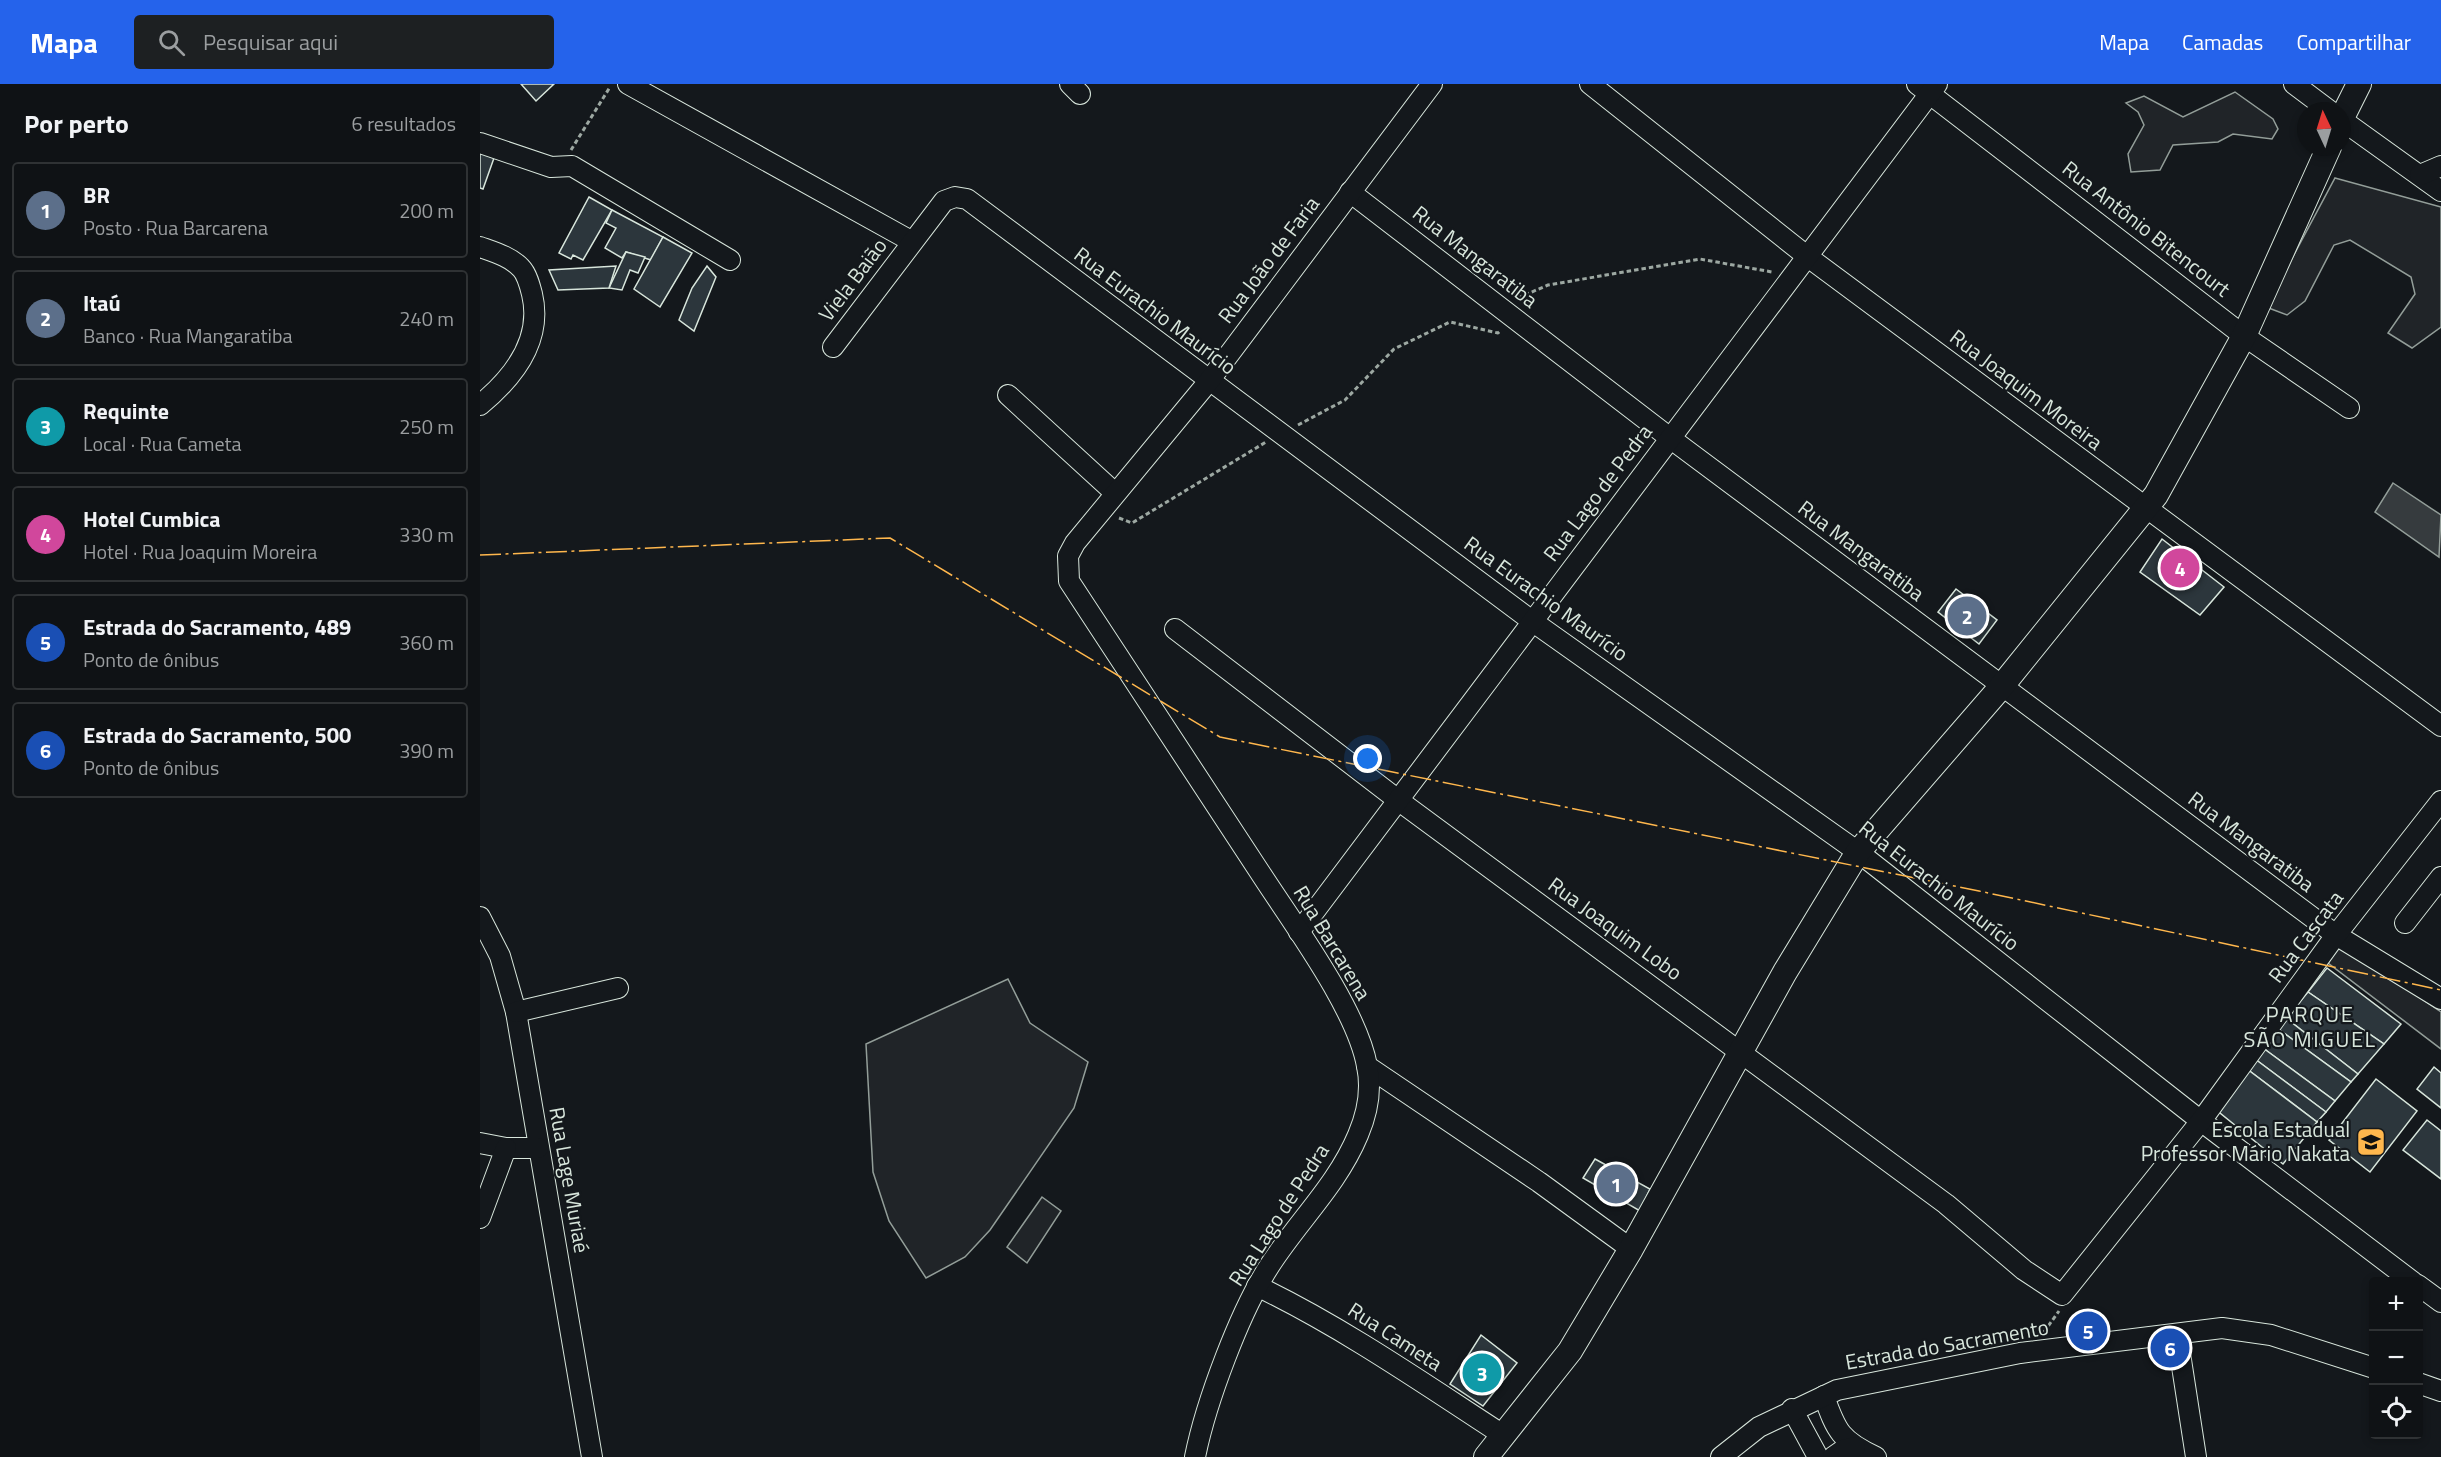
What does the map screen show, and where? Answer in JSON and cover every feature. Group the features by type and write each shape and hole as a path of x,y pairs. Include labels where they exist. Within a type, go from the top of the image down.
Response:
{"main road":[{"path":"2350,102 2359,84"},
{"path":"1486,1457 1570,1351 1631,1249 1824,905 1858,852 2001,687 2146,510 2244,336 2325,156"}],"street":[{"path":"628,84 912,241"},
{"name":"Rua João de Faria","path":"1069,581 1068,556 1100,511 1209,381 1432,84"},
{"name":"Rua Joaquim Moreira","path":"1590,84 1808,257 2146,510 2441,726"},
{"path":"2294,84 2318,102"},
{"name":"Rua Lago de Pedra","path":"1299,932 1808,257 1928,87"},
{"name":"Rua Antônio Bitencourt","path":"1928,87 2244,336 2349,408"},
{"path":"2351,125 2441,191"},
{"path":"480,143 551,167 572,166 730,260"},
{"path":"2420,175 2441,166"},
{"name":"Rua Mangaratiba","path":"1350,192 1670,438 2336,935 2441,999"},
{"name":"Rua Eurachio Maurício","path":"912,241 944,201 955,196 967,199 1532,621 1858,852 2200,1121 2408,1277"},
{"name":"Viela Baião","path":"833,347 912,241"},
{"path":"480,247 506,257 522,269 531,288 536,309 533,335 516,369 480,405"},
{"path":"1008,395 1115,493"},
{"name":"Rua Barcarena","path":"1069,581 1299,932 1342,1003 1367,1066"},
{"name":"Rua Joaquim Lobo","path":"1175,629 1398,800 1946,1204 2024,1270 2062,1295"},
{"name":"Rua Cascata","path":"2062,1295 2200,1121 2336,935 2441,801"},
{"path":"2405,923 2441,877"},
{"name":"Rua Lage Muriaé","path":"480,917 500,956 516,1012 592,1457"},
{"path":"516,1012 618,988"},
{"path":"1367,1066 1539,1182 1631,1249"},
{"name":"Rua Lago de Pedra","path":"1196,1457 1217,1386 1257,1286 1286,1242 1321,1200 1358,1136 1368,1104 1367,1066"},
{"path":"480,1143 506,1148 538,1148"},
{"path":"480,1218 506,1148"},
{"name":"Rua Cameta","path":"1257,1286 1345,1332 1503,1435"},
{"path":"2423,1289 2441,1302"},
{"name":"Estrada do Sacramento","path":"1721,1457 1759,1427 1837,1390 2020,1353 2222,1328 2248,1330 2369,1367"},
{"path":"2178,1334 2196,1457"},
{"path":"2423,1385 2441,1391"},
{"path":"1824,1395 1834,1425 1846,1442 1876,1457"},
{"path":"1792,1410 1818,1457"},
{"path":"1833,1457 1843,1450 1855,1447"}],"path":[{"path":"560,167 611,84"},
{"path":"1100,511 1131,523 1280,434 1345,400 1394,349 1449,322 1498,333 1517,320 1515,299 1548,285 1700,259 1793,276"},
{"path":"2020,1353 2020,1342 2038,1340 2062,1308 2062,1295"}],"shaded area":[{"path":"2235,92 2273,119 2278,129 2272,139 2233,134 2218,142 2173,145 2160,170 2131,172 2128,154 2144,125 2138,112 2126,103 2144,96 2183,117"},
{"path":"2335,178 2441,207 2441,327 2412,348 2388,333 2415,294 2411,277 2350,240 2334,245 2305,301 2287,315 2266,307"},
{"path":"2393,483 2441,515 2439,557 2375,512"},
{"path":"2340,944 2441,1012 2441,1049 2328,963"},
{"path":"1008,979 1030,1023 1088,1062 1074,1108 990,1230 965,1257 926,1278 889,1221 873,1172 866,1044"},
{"path":"1042,1197 1061,1211 1027,1263 1007,1247"}],"building":[{"path":"521,84 554,84 536,101"},
{"path":"480,153 494,158 483,189 480,188"},
{"path":"589,197 612,210 583,260 573,255 571,259 559,253"},
{"path":"612,210 663,237 651,260 626,252 622,258 605,248 616,228 606,223"},
{"path":"663,237 692,253 660,307 634,289"},
{"path":"626,252 645,257 638,273 630,270 622,290 609,288"},
{"path":"616,266 609,288 558,290 549,270"},
{"path":"707,266 716,277 694,331 679,320 692,288"},
{"path":"2162,539 2224,587 2200,615 2140,572"},
{"path":"1956,589 1997,620 1979,644 1938,612"},
{"path":"2327,968 2401,1024 2384,1044 2308,992"},
{"path":"2308,992 2384,1044 2358,1074 2286,1018"},
{"path":"2286,1018 2358,1074 2351,1082 2277,1028"},
{"path":"2277,1028 2351,1082 2335,1101 2263,1048"},
{"path":"2263,1048 2335,1101 2326,1112 2255,1059"},
{"path":"2255,1059 2326,1112 2317,1122 2247,1069"},
{"path":"2434,1067 2441,1073 2441,1108 2417,1089"},
{"path":"2247,1069 2317,1122 2283,1164 2220,1113 2217,1106"},
{"path":"2376,1079 2417,1111 2370,1172 2329,1140"},
{"path":"2427,1120 2441,1131 2441,1179 2403,1150"},
{"path":"1595,1159 1650,1189 1640,1211 1583,1178"},
{"path":"1481,1335 1517,1363 1483,1406 1450,1384"}],"power":[{"path":"480,555 890,538 1220,737 1979,891 2441,990"}],"place":[{"name":"Hotel Cumbica","path":"2180,568"},
{"name":"Itaú","path":"1967,616"},
{"name":"Escola Estadual Professor Mário Nakata","path":"2371,1142"},
{"name":"BR","path":"1616,1184"},
{"name":"Estrada do Sacramento, 489","path":"2088,1331"},
{"name":"Estrada do Sacramento, 500","path":"2170,1348"},
{"name":"Requinte","path":"1482,1373"}],"district":[{"name":"PARQUE SÃO MIGUEL","path":"2310,1026"}]}
